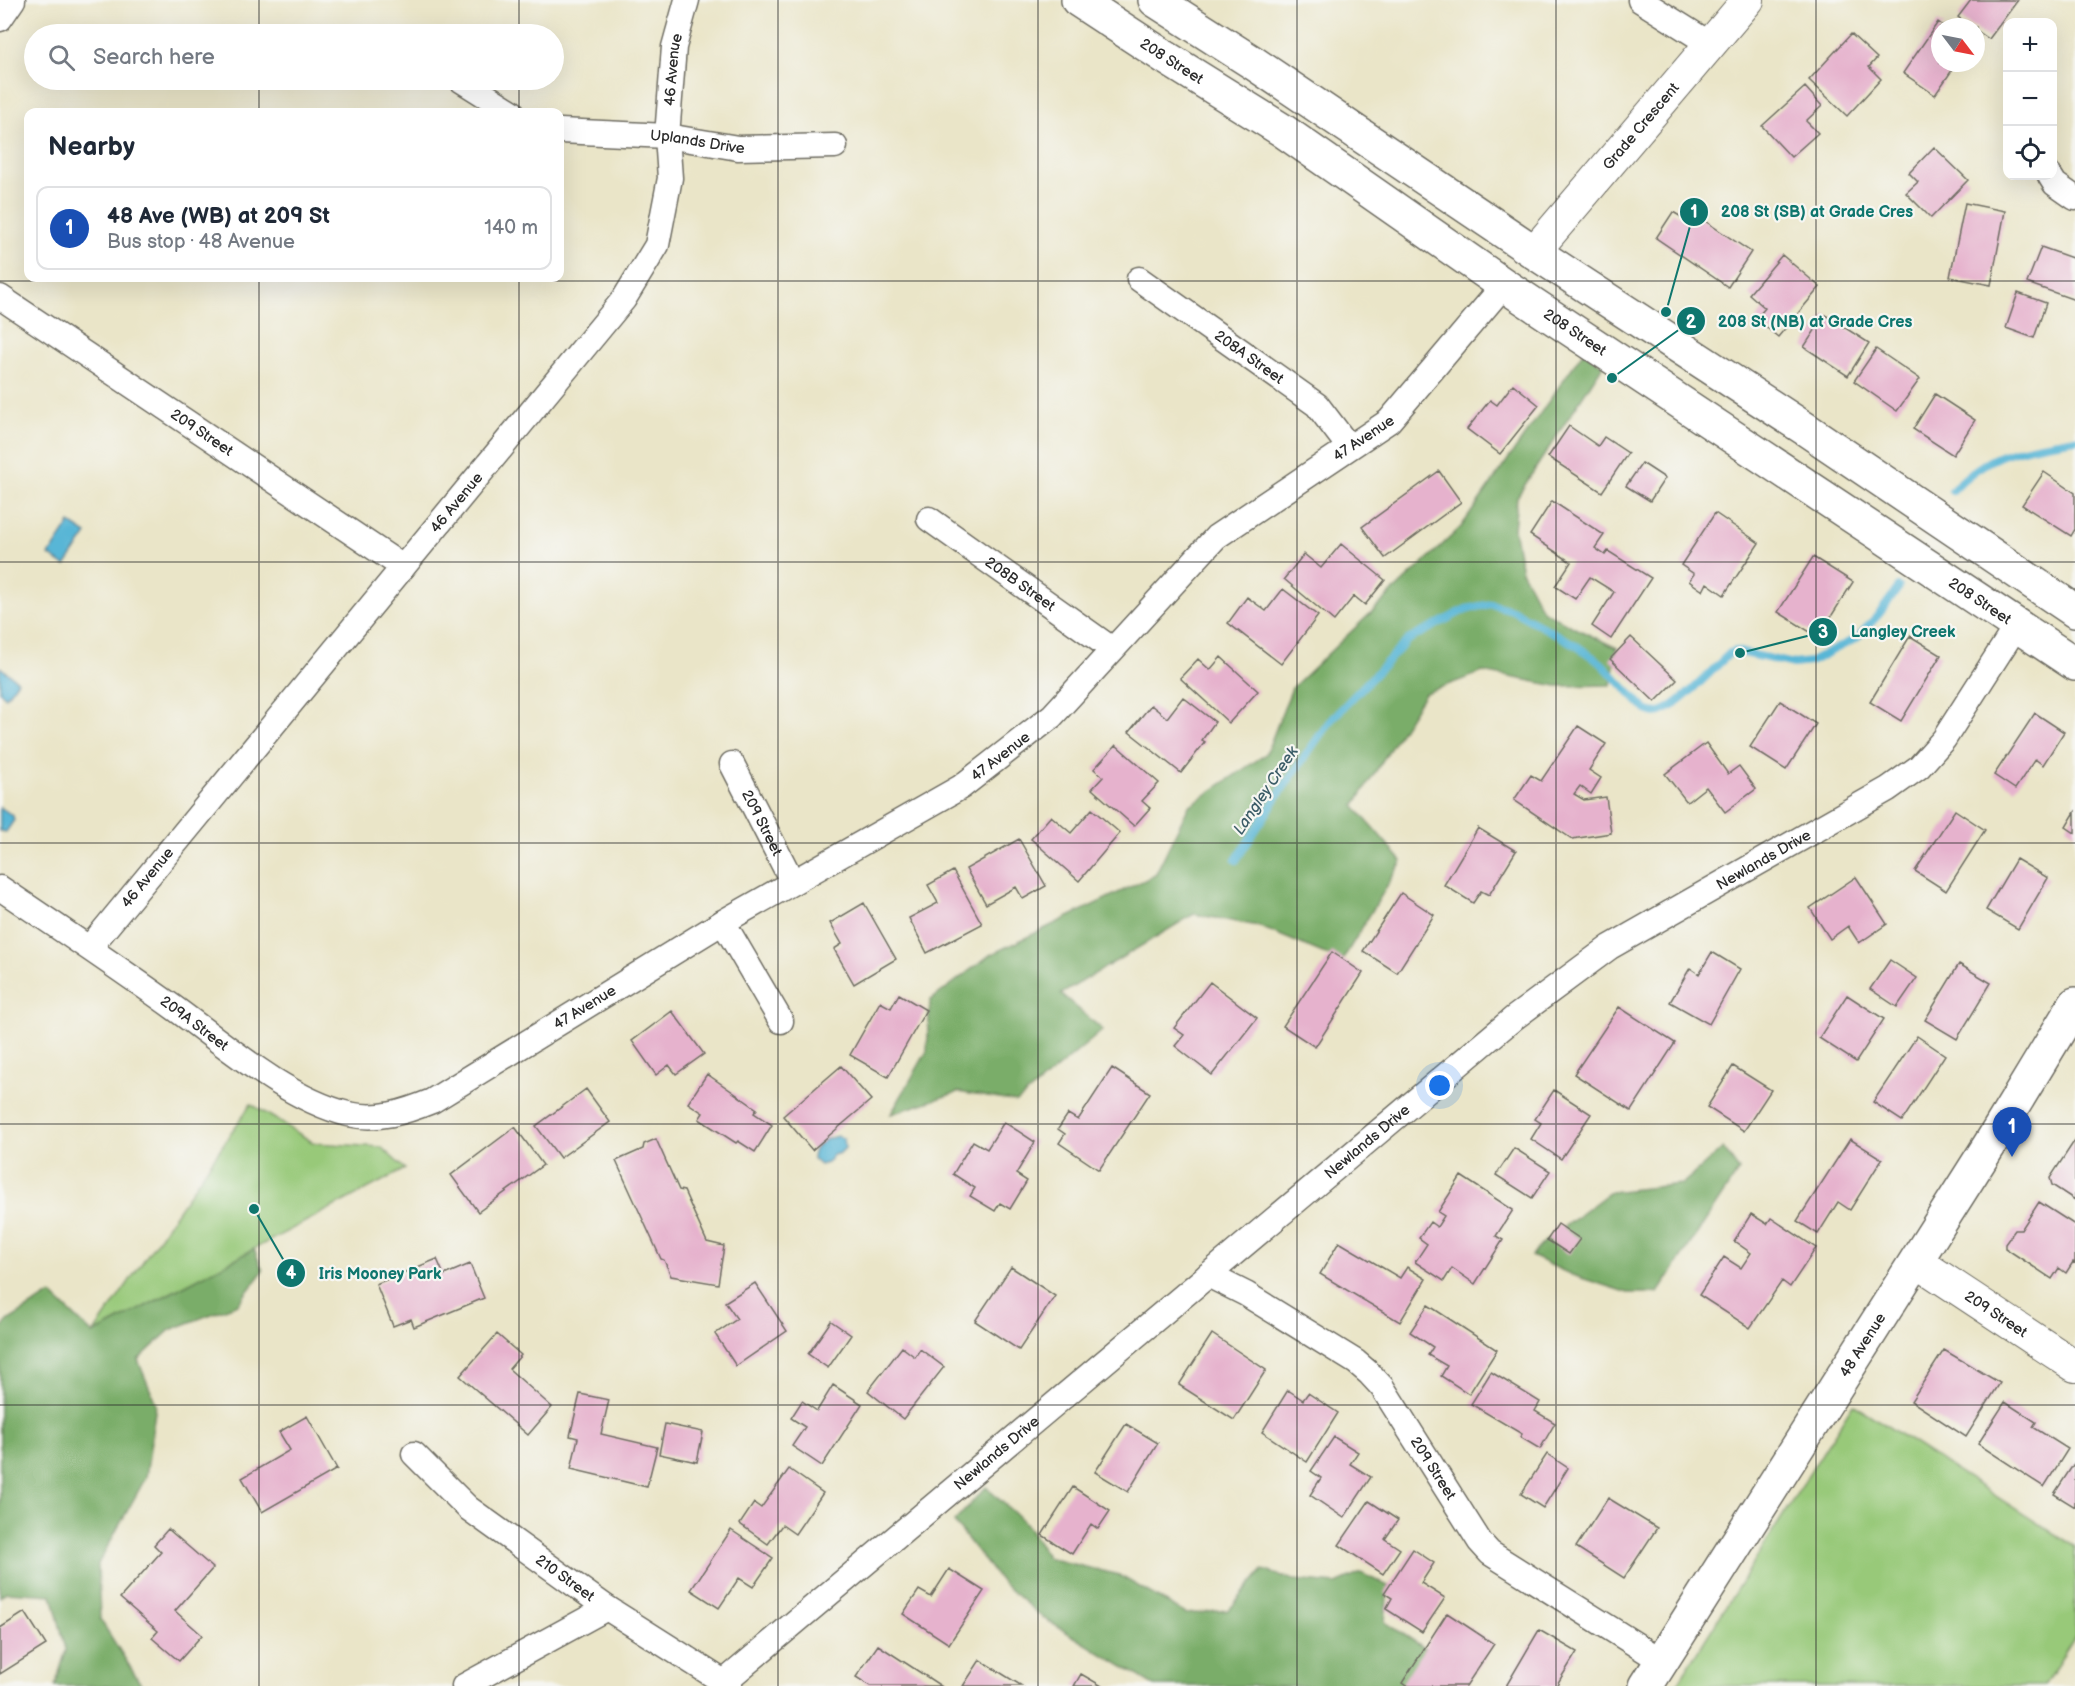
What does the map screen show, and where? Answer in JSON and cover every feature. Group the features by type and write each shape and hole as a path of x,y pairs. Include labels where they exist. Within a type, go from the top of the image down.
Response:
{"main road":[{"name":"208 Street","path":"1078,0 1282,130 1504,285 2075,664"},
{"path":"1114,0 1125,15 1168,59"},
{"path":"1155,0 1804,428 2075,611"},
{"path":"1282,130 1395,182 1486,244 1534,252"},
{"path":"1504,285 1541,282 1637,345 1804,428"},
{"name":"48 Avenue","path":"1654,1673 1916,1261 2075,1004"}],"street":[{"path":"0,19 13,0"},
{"name":"46 Avenue","path":"90,947 624,299 657,245 670,178 668,136 674,47 687,0"},
{"path":"1640,0 1710,45"},
{"name":"Grade Crescent","path":"1534,252 1748,0"},
{"path":"477,90 506,108"},
{"name":"Uplands Drive","path":"564,131 668,136 738,148 835,146"},
{"path":"2052,180 2075,198"},
{"name":"208A Street","path":"1139,279 1317,405 1349,447"},
{"name":"47 Avenue","path":"406,1112 432,1101 792,881 961,787 1052,716 1216,537 1389,421 1504,285"},
{"name":"209 Street","path":"0,297 403,567"},
{"name":"208B Street","path":"929,519 1112,649"},
{"name":"Newlands Drive","path":"727,1684 1514,1018 1610,947 1888,789 1919,767 1944,739 2017,625"},
{"name":"209 Street","path":"732,764 792,881"},
{"name":"209A Street","path":"0,888 90,947 267,1074 302,1095 349,1114 374,1117 406,1112"},
{"path":"723,922 781,1021"},
{"name":"209 Street","path":"1916,1261 2075,1366"},
{"name":"209 Street","path":"1208,1275 1246,1294 1356,1362 1370,1374 1387,1395 1480,1542 1490,1553 1654,1673"},
{"name":"210 Street","path":"414,1454 468,1508 607,1608 727,1684"},
{"path":"464,1686 607,1608"}],"green space":[{"path":"1583,352 1603,365 1517,497 1514,529 1522,572 1542,610 1617,648 1611,685 1557,686 1483,672 1425,693 1354,806 1402,861 1342,961 1258,926 1194,914 1061,994 1103,1030 1017,1102 958,1092 891,1114 927,1051 930,1001 990,955 1155,875 1189,806 1266,754 1292,688 1461,527"},
{"path":"251,1104 314,1143 381,1147 405,1169 93,1334"},
{"path":"1723,1148 1739,1170 1658,1293 1628,1293 1572,1275 1531,1256 1545,1241 1610,1192 1682,1184"},
{"path":"254,1249 263,1271 238,1304 170,1330 138,1360 156,1404 146,1477 98,1564 100,1619 142,1686 55,1686 66,1650 52,1595 6,1592 0,1597 0,1329 9,1320 51,1294 93,1334"},
{"path":"1853,1404 2075,1547 2075,1637 2044,1686 1676,1686"},
{"path":"986,1487 1025,1523 1048,1558 1119,1575 1186,1614 1229,1610 1263,1570 1294,1580 1336,1584 1361,1573 1388,1586 1385,1622 1444,1661 1427,1686 1155,1686 1043,1618 1002,1583 954,1522"}],"water":[{"path":"70,523 87,534 65,566 49,555"},
{"path":"0,667 18,681 6,697 0,692"},
{"path":"0,807 13,816 14,820 6,832 0,831"},
{"path":"838,1136 844,1139 845,1148 833,1155 827,1163 820,1165 813,1159 817,1146 824,1140"}],"building":[{"path":"1971,0 2018,0 1989,39 1985,36 1985,18 1958,17"},
{"path":"1931,32 1931,72 1951,72 1935,95 1903,73"},
{"path":"1851,34 1877,58 1869,67 1881,79 1847,116 1809,80"},
{"path":"1805,87 1822,106 1806,121 1818,133 1791,157 1762,126"},
{"path":"1934,147 1968,180 1931,218 1906,193 1918,182 1909,173"},
{"path":"1965,203 2005,211 1991,285 1950,277"},
{"path":"1673,212 1688,221 1693,213 1751,252 1728,287 1656,238"},
{"path":"2041,247 2075,259 2075,300 2027,283"},
{"path":"1782,255 1820,287 1778,337 1756,319 1765,308 1749,294"},
{"path":"2018,293 2046,303 2034,338 2006,328"},
{"path":"1825,315 1869,343 1848,376 1804,347"},
{"path":"1876,349 1920,379 1897,411 1854,381"},
{"path":"1513,384 1539,405 1500,454 1467,429 1490,400 1497,405"},
{"path":"1935,394 1975,420 1953,455 1913,429"},
{"path":"1569,426 1598,446 1604,437 1628,453 1602,492 1548,457"},
{"path":"1642,463 1665,478 1650,501 1626,486"},
{"path":"1439,471 1461,502 1385,558 1362,527"},
{"path":"2044,472 2075,493 2075,529 2071,536 2022,505"},
{"path":"1552,501 1604,535 1595,548 1605,555 1608,551 1651,578 1611,639 1592,626 1614,592 1590,577 1575,599 1555,586 1571,562 1530,535"},
{"path":"1715,513 1759,543 1724,595 1707,583 1703,591 1689,581 1694,574 1681,565"},
{"path":"1341,544 1385,580 1365,605 1354,596 1334,621 1284,579 1304,554 1321,568"},
{"path":"1813,557 1853,582 1818,637 1778,612"},
{"path":"1283,589 1318,616 1281,664 1228,623 1247,597 1266,611"},
{"path":"1910,636 1941,655 1901,721 1870,702"},
{"path":"1631,637 1677,680 1655,702 1610,659"},
{"path":"1221,657 1258,691 1229,723 1180,678 1198,659 1210,670"},
{"path":"1183,697 1215,722 1202,740 1205,742 1181,773 1129,732 1151,705 1167,718"},
{"path":"1780,701 1816,724 1786,770 1750,747"},
{"path":"2035,713 2064,732 2043,765 2035,759 2015,789 1994,775"},
{"path":"1578,726 1606,744 1589,770 1601,778 1591,794 1580,786 1574,794 1584,800 1606,797 1611,833 1572,839 1514,800 1531,775 1541,781"},
{"path":"1706,743 1728,774 1739,766 1756,789 1725,812 1706,787 1687,802 1665,774"},
{"path":"1116,745 1159,783 1142,801 1150,808 1134,826 1092,789 1103,777 1094,769"},
{"path":"1092,809 1120,833 1079,881 1031,839 1051,816 1071,833"},
{"path":"1955,810 1985,830 1946,891 1915,871"},
{"path":"2075,812 2075,833 2066,827"},
{"path":"1478,828 1516,851 1489,895 1481,891 1473,903 1444,885"},
{"path":"1019,839 1046,886 1023,899 1016,887 986,904 966,869"},
{"path":"2016,859 2048,878 2018,929 1986,910"},
{"path":"953,871 982,924 927,953 909,918 938,903 928,885"},
{"path":"1856,877 1887,924 1859,943 1848,926 1830,939 1810,908"},
{"path":"1401,893 1434,915 1397,973 1363,951"},
{"path":"864,903 896,959 854,984 834,949 842,944 830,923"},
{"path":"1332,952 1363,973 1315,1047 1283,1026"},
{"path":"1712,952 1740,969 1709,1024 1670,1002 1690,968 1699,974"},
{"path":"1890,960 1917,978 1897,1007 1870,989"},
{"path":"1959,964 1991,983 1957,1039 1925,1020"},
{"path":"1210,982 1257,1018 1212,1075 1175,1046 1184,1035 1174,1028"},
{"path":"899,994 926,1010 888,1077 850,1055 880,1002 891,1008"},
{"path":"1847,995 1884,1019 1856,1062 1819,1038"},
{"path":"1619,1007 1675,1043 1631,1111 1574,1074"},
{"path":"672,1011 704,1054 676,1074 669,1065 656,1075 632,1041"},
{"path":"1917,1036 1945,1055 1902,1121 1873,1102"},
{"path":"841,1066 871,1100 812,1150 783,1116"},
{"path":"1733,1066 1771,1090 1744,1131 1707,1107"},
{"path":"1112,1068 1150,1093 1099,1170 1059,1143 1065,1134 1058,1129 1068,1114 1078,1120"},
{"path":"707,1074 757,1109 754,1113 772,1125 755,1152 738,1141 736,1143 699,1119 703,1113 688,1103"},
{"path":"586,1089 610,1122 560,1158 536,1126"},
{"path":"1554,1090 1591,1114 1561,1159 1531,1139 1541,1123 1535,1119"},
{"path":"1004,1122 1035,1142 1016,1174 1027,1181 1010,1209 1000,1203 995,1211 970,1196 975,1188 953,1174 973,1141 987,1149"},
{"path":"515,1127 543,1165 478,1212 451,1175"},
{"path":"656,1139 679,1190 684,1191 707,1242 724,1246 718,1284 671,1276 616,1161 643,1149 644,1144"},
{"path":"1850,1139 1882,1159 1850,1210 1838,1202 1818,1234 1797,1221"},
{"path":"2075,1140 2075,1200 2052,1185 2050,1178"},
{"path":"1514,1148 1550,1171 1532,1198 1496,1175"},
{"path":"1461,1176 1513,1210 1496,1236 1503,1240 1475,1284 1452,1268 1444,1281 1415,1262 1427,1244 1419,1238 1430,1222 1437,1227 1444,1216 1438,1212"},
{"path":"2039,1202 2075,1225 2075,1263 2073,1262 2066,1273 2059,1268 2052,1279 2005,1248 2005,1244 2015,1230 2021,1230"},
{"path":"1751,1214 1767,1224 1771,1218 1816,1248 1790,1287 1782,1281 1750,1328 1699,1295 1724,1257 1741,1268 1751,1253 1734,1241"},
{"path":"1558,1224 1580,1239 1569,1254 1547,1240"},
{"path":"1339,1242 1400,1278 1407,1267 1426,1279 1400,1322 1320,1274"},
{"path":"437,1259 444,1275 470,1264 484,1298 414,1327 411,1319 393,1326 376,1284"},
{"path":"1011,1267 1055,1296 1019,1350 975,1321"},
{"path":"755,1283 787,1331 736,1366 715,1334 737,1319 725,1302"},
{"path":"1428,1305 1497,1350 1469,1394 1441,1376 1447,1366 1428,1355 1433,1347 1410,1332"},
{"path":"831,1321 851,1335 828,1368 808,1354"},
{"path":"497,1334 521,1355 509,1369 552,1407 528,1435 460,1376"},
{"path":"1212,1334 1266,1370 1234,1420 1179,1385"},
{"path":"902,1347 915,1357 920,1349 944,1367 903,1419 868,1391"},
{"path":"1944,1350 2000,1383 1966,1437 1911,1401"},
{"path":"1491,1372 1540,1402 1535,1411 1555,1423 1540,1449 1520,1437 1522,1434 1471,1404"},
{"path":"833,1385 862,1404 822,1466 792,1446 805,1427 791,1418 802,1401 817,1411"},
{"path":"1288,1390 1303,1400 1308,1393 1338,1413 1307,1462 1262,1432"},
{"path":"580,1394 609,1400 601,1434 657,1447 647,1487 571,1469 578,1438 570,1436"},
{"path":"2005,1402 2036,1422 2033,1427 2068,1449 2044,1487 1978,1444"},
{"path":"307,1416 337,1469 262,1512 242,1478 290,1450 279,1432"},
{"path":"665,1424 703,1432 697,1462 659,1454"},
{"path":"1126,1424 1158,1443 1128,1492 1095,1472"},
{"path":"1334,1437 1358,1452 1350,1464 1371,1477 1344,1518 1310,1495 1321,1478 1311,1471"},
{"path":"1547,1454 1568,1468 1543,1508 1521,1494"},
{"path":"2075,1462 2075,1507 2054,1494"},
{"path":"789,1469 823,1493 795,1534 782,1525 768,1544 740,1524 754,1503 761,1508"},
{"path":"1073,1487 1110,1511 1098,1529 1091,1524 1072,1554 1042,1535"},
{"path":"1608,1498 1657,1528 1624,1578 1576,1547"},
{"path":"1369,1501 1398,1520 1385,1539 1400,1549 1383,1574 1339,1545"},
{"path":"168,1529 213,1568 175,1611 202,1635 179,1661 152,1638 158,1631 120,1598 161,1552 154,1545"},
{"path":"731,1530 773,1558 753,1587 739,1578 719,1608 691,1590"},
{"path":"1413,1549 1434,1563 1421,1583 1445,1598 1422,1632 1386,1609 1392,1598 1384,1593"},
{"path":"949,1569 984,1591 949,1644 903,1614 919,1590 931,1597"},
{"path":"25,1612 46,1645 0,1674 0,1628"},
{"path":"1447,1613 1494,1644 1466,1686 1406,1686 1402,1683"},
{"path":"1539,1630 1577,1652 1556,1686 1506,1686"},
{"path":"878,1645 941,1686 870,1686 856,1677"},
{"path":"980,1660 1022,1686 963,1686"},
{"path":"1081,1674 1102,1686 1074,1686"}],"waterway":[{"name":"Langley Creek","path":"1952,491 1980,467 2008,453 2075,439"},
{"name":"Langley Creek","path":"1236,860 1329,722 1408,640 1466,609 1491,604 1512,610 1574,644 1601,663 1646,710 1656,713 1676,703 1730,653 1735,651 1794,664 1810,662 1857,638 1899,587"}],"place":[{"name":"208 St (SB) at Grade Cres","path":"1666,312"},
{"name":"208 St (NB) at Grade Cres","path":"1612,378"},
{"name":"Langley Creek","path":"1740,653"},
{"name":"48 Ave (WB) at 209 St","path":"2012,1157"},
{"name":"Iris Mooney Park","path":"254,1209"}]}
